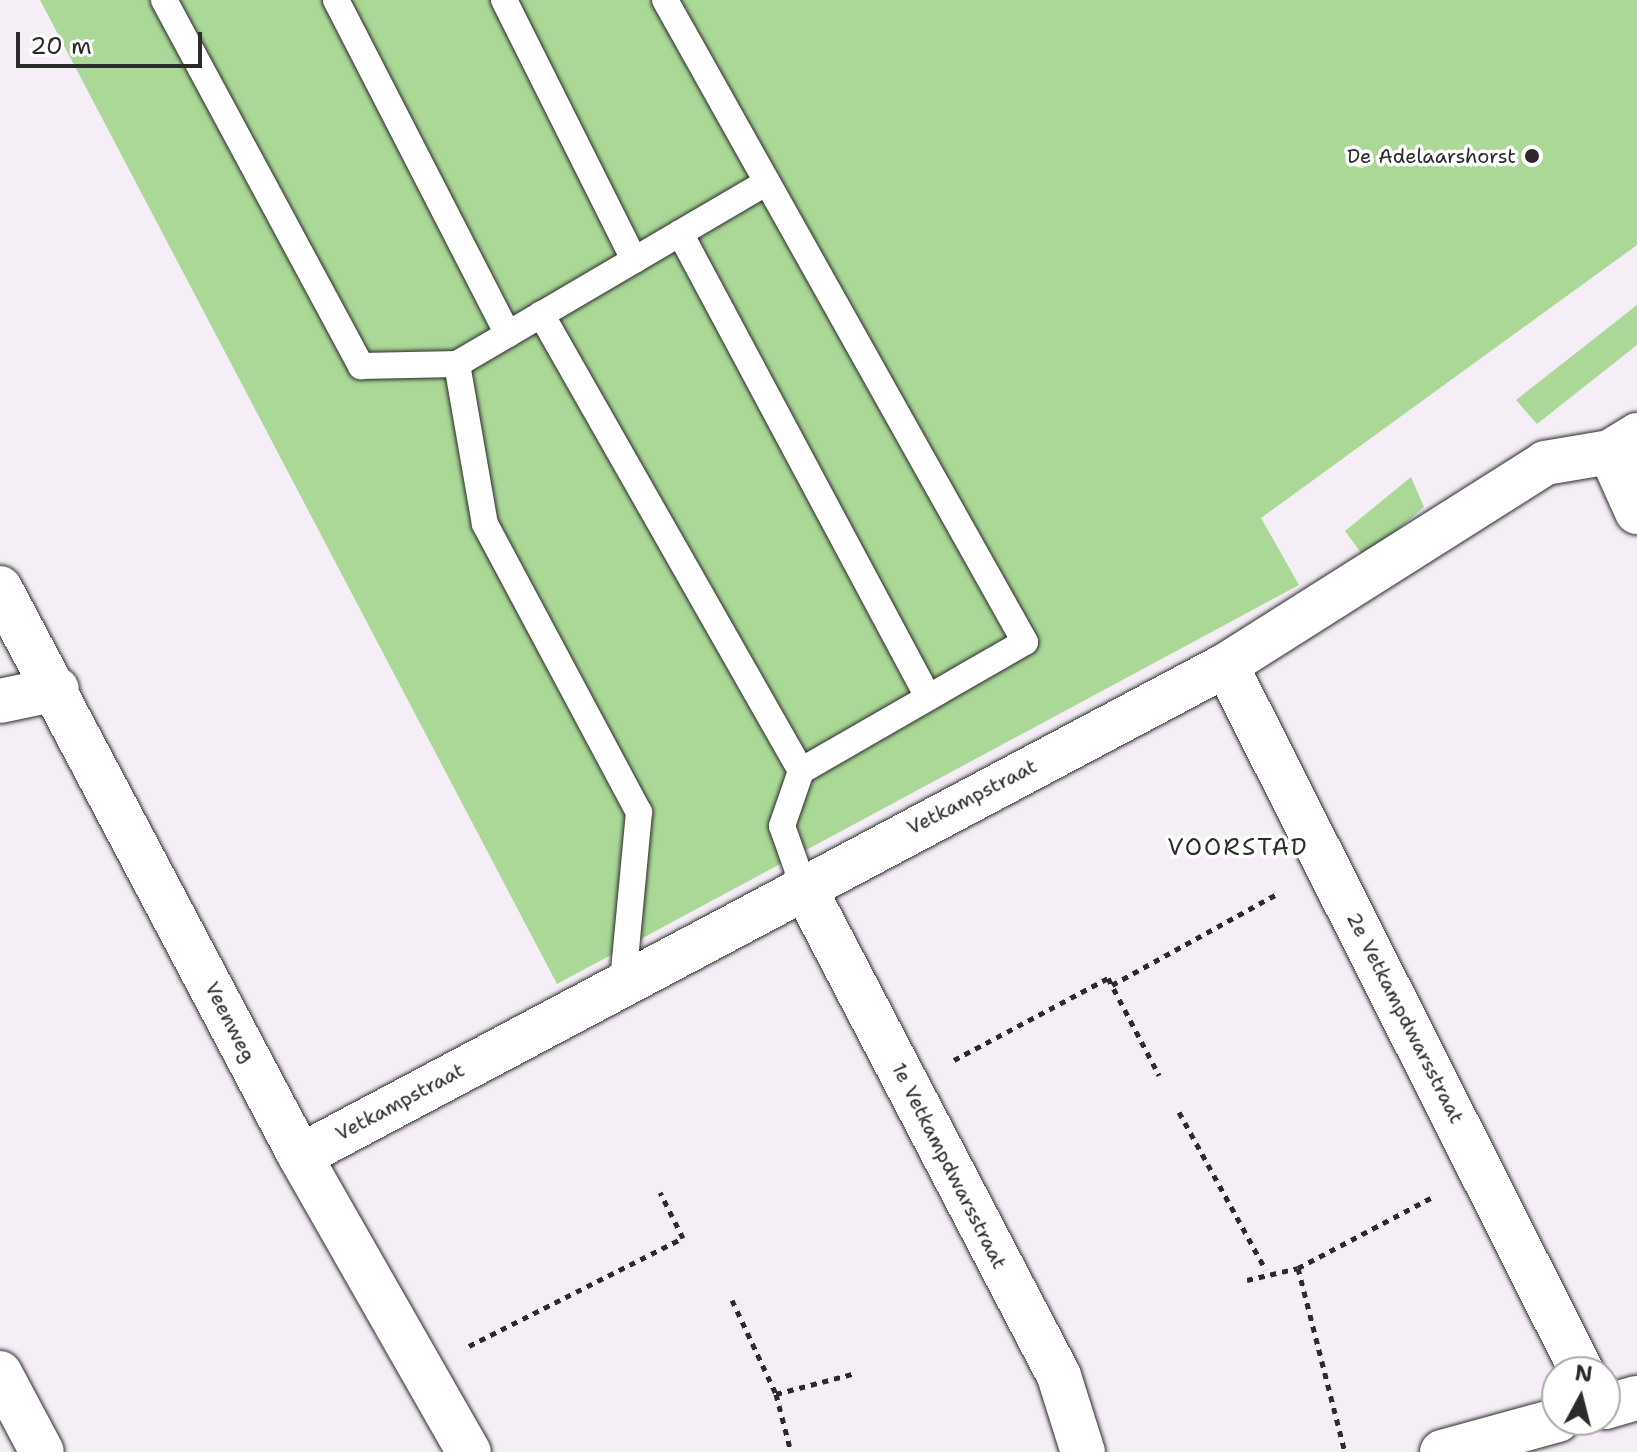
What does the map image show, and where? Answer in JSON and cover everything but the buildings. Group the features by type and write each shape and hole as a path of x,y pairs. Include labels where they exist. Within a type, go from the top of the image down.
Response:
{"street":[{"name":"Vetkampstraat","path":"300,1156 803,885 1226,665 1545,463 1623,443"},
{"path":"1623,443 1637,512"},
{"name":"Veenweg","path":"0,588 57,689 300,1156 469,1452"},
{"name":"2e Vetkampdwarsstraat","path":"1226,665 1574,1356"},
{"path":"0,701 57,689"},
{"name":"1e Vetkampdwarsstraat","path":"803,885 1059,1376 1083,1452"},
{"path":"0,1373 42,1452"},
{"path":"1469,1449 1541,1426"}],"lane":[{"path":"164,0 361,366 457,364 766,183"},
{"path":"336,0 508,334"},
{"path":"504,0 634,260"},
{"path":"665,0 1025,642 801,771 782,826 803,885"},
{"path":"680,233 928,697"},
{"path":"541,314 801,771"},
{"path":"457,364 485,524 639,812 623,981"}],"path":[{"path":"1112,985 1328,866"},
{"path":"907,1085 1108,978 1159,1075"},
{"path":"1179,1112 1266,1270"},
{"path":"1247,1280 1266,1270 1298,1268 1482,1171"},
{"path":"421,1369 683,1238 660,1192"},
{"path":"1298,1268 1345,1452"},
{"path":"732,1300 776,1394 791,1452"},
{"path":"776,1394 852,1374"}],"green space":[{"path":"40,0 1637,0 1637,245 1261,518 1299,585 557,984"},
{"path":"1637,305 1637,345 1537,424 1516,400"},
{"path":"1411,477 1424,507 1365,558 1345,531"}],"place":[{"name":"De Adelaarshorst","path":"1532,156"}],"district":[{"name":"VOORSTAD","path":"1238,848"}]}
